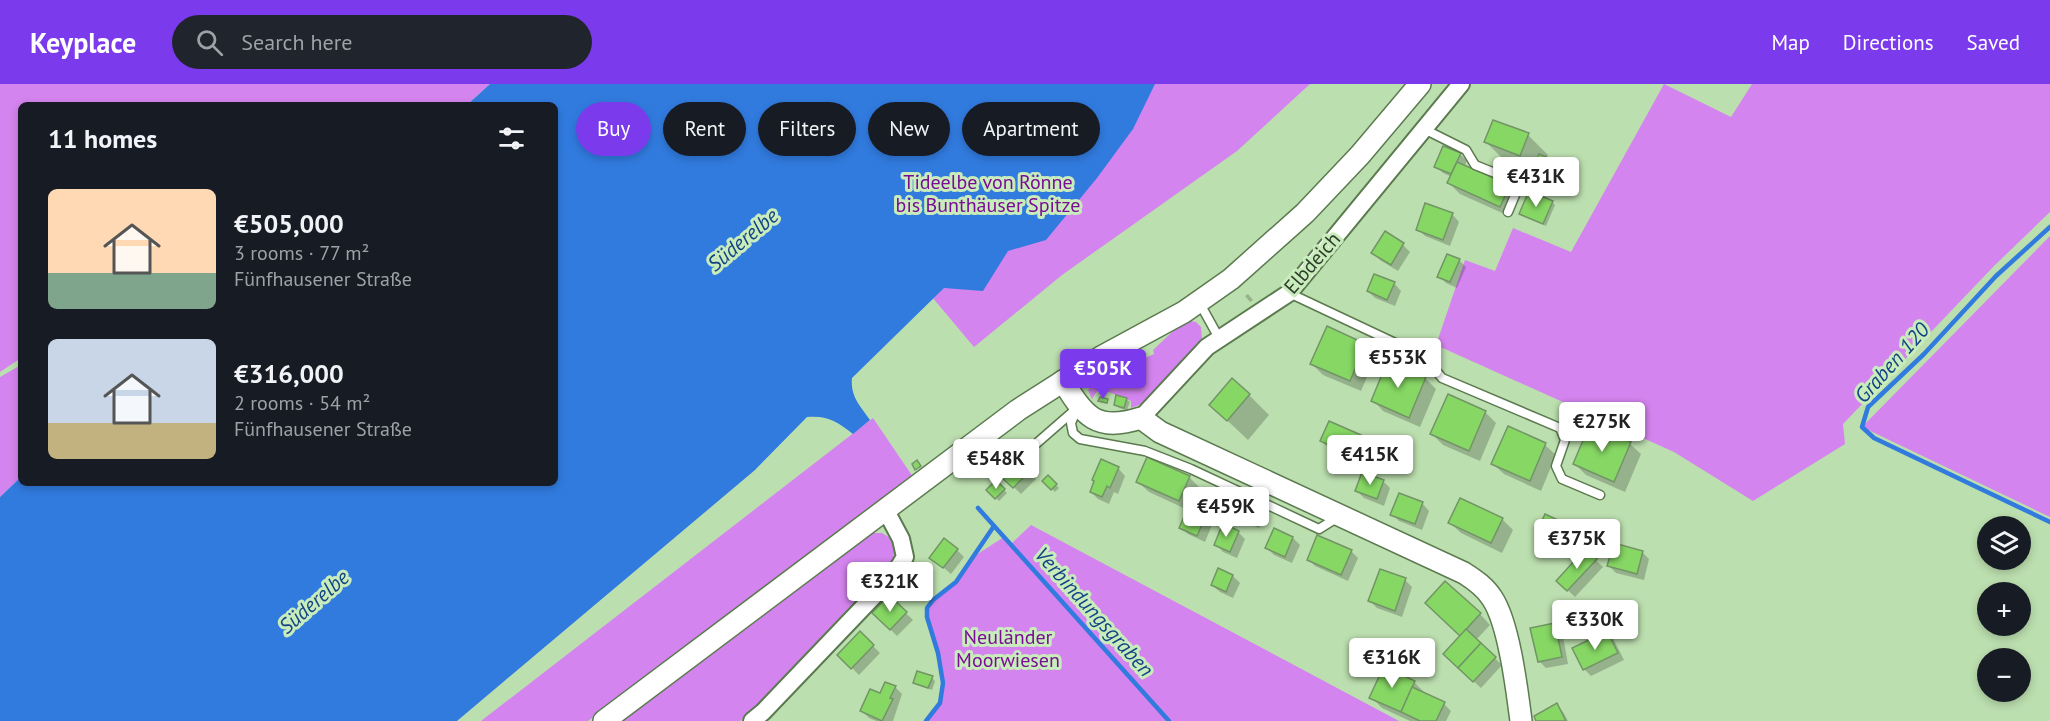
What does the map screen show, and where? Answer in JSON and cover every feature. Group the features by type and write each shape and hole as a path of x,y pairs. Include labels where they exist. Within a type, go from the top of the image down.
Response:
{"street":[{"name":"Elbdeich","path":"604,721 1033,400 1084,369 1128,356 1162,333 1191,307 1252,261 1305,213 1360,155 1420,84"},
{"name":"Elbdeich","path":"1141,418 1207,347 1289,293 1461,84"},
{"path":"1063,381 1084,414 1102,422 1123,423 1141,418 1160,432 1464,573 1484,588 1497,607 1516,687 1521,721"},
{"path":"752,721 893,576 905,557 901,539 885,509"}],"lane":[{"path":"1424,129 1466,150 1475,165 1520,183 1508,212"},
{"path":"1289,293 1425,357 1442,378 1560,428 1565,440 1556,466 1562,480 1600,495"},
{"path":"1191,307 1219,338"},
{"path":"1022,456 1078,406"},
{"path":"1078,406 1071,423 1073,433 1080,439 1144,451 1319,529 1340,516"}],"green space":[{"path":"0,84 490,84 470,102 18,102 18,360 0,372"},
{"name":"Tideelbe von Rönne bis Bunthäuser Spitze","path":"819,84 1310,84 1237,151 1062,275 974,347 813,156 856,156 856,102 802,102"},
{"path":"1664,84 1731,117 1752,84 2050,84 2050,212 1994,266 1843,424 1845,444 1753,501 1674,452 1436,345 1465,260 1495,271 1513,228 1571,252"},
{"path":"2050,236 2050,517 1862,427"},
{"path":"1185,320 1196,322 1201,327 1202,340 1147,402 1131,408 1131,401 1099,388 1092,399 1088,390 1097,378 1154,354 1153,350"},
{"path":"18,367 18,480 0,497 0,377"},
{"path":"873,418 913,477 588,721 481,721"},
{"name":"Neuländer Moorwiesen","path":"1031,525 1399,721 926,721 940,703 942,689 938,653 927,617 927,608 933,600 956,582 976,555 1004,537 1011,544"},
{"path":"872,533 882,533 895,541 894,559 787,681 740,721 620,721"}],"water":[{"name":"Süderelbe","path":"490,84 1155,84 1133,129 1097,178 1046,240 1008,251 983,291 944,288 852,378 854,396 870,420 853,434 832,420 807,417 755,470 457,721 0,721 0,497 18,480 18,486 558,486 558,102 470,102"}],"building":[{"path":"1493,120 1529,133 1520,156 1484,142"},
{"path":"1443,146 1461,153 1451,174 1434,167"},
{"path":"1539,154 1555,161 1549,177 1532,170"},
{"path":"1457,162 1510,185 1500,207 1447,183"},
{"path":"1529,191 1553,201 1543,224 1519,214"},
{"path":"1425,203 1453,213 1443,240 1416,230"},
{"path":"1385,231 1404,243 1391,265 1371,253"},
{"path":"1447,254 1460,259 1450,282 1437,277"},
{"path":"1374,274 1395,282 1387,300 1367,291"},
{"path":"1327,326 1366,344 1350,381 1310,364"},
{"path":"1388,360 1426,377 1409,418 1371,401"},
{"path":"1232,378 1250,394 1227,421 1209,405"},
{"path":"1448,394 1486,411 1469,451 1430,434"},
{"path":"1116,395 1127,398 1124,408 1114,405"},
{"path":"1100,397 1108,399 1107,403 1098,401"},
{"path":"1329,421 1361,435 1352,456 1320,441"},
{"path":"1590,424 1631,442 1614,482 1573,464"},
{"path":"1508,426 1546,443 1530,481 1491,464"},
{"path":"1147,457 1190,476 1179,501 1136,482"},
{"path":"1017,459 1030,471 1013,488 1000,476"},
{"path":"1101,459 1119,467 1110,488 1107,486 1102,497 1090,492 1094,481 1092,480"},
{"path":"917,460 921,466 915,470 912,464"},
{"path":"1362,472 1384,480 1377,499 1355,491"},
{"path":"1048,475 1057,484 1051,490 1042,481"},
{"path":"996,480 1005,489 995,499 986,490"},
{"path":"1399,493 1423,502 1415,524 1390,515"},
{"path":"1231,494 1259,506 1252,522 1224,510"},
{"path":"1460,498 1503,518 1491,543 1448,523"},
{"path":"1190,503 1208,511 1197,536 1179,528"},
{"path":"1545,514 1571,526 1563,541 1538,529"},
{"path":"1223,523 1239,531 1230,552 1214,545"},
{"path":"1274,528 1293,537 1285,557 1265,548"},
{"path":"1317,535 1352,550 1341,575 1307,560"},
{"path":"944,538 958,549 943,568 929,558"},
{"path":"1614,543 1643,551 1637,574 1607,566"},
{"path":"1586,548 1597,559 1567,591 1556,581"},
{"path":"1218,568 1233,575 1226,592 1211,585"},
{"path":"1380,569 1406,578 1395,611 1368,601"},
{"path":"1445,581 1481,613 1460,636 1425,603"},
{"path":"889,595 907,612 890,630 872,613"},
{"path":"1555,623 1562,657 1538,662 1530,628"},
{"path":"1466,629 1481,643 1458,668 1443,654"},
{"path":"860,631 874,645 851,669 837,655"},
{"path":"1607,631 1618,653 1583,670 1572,648"},
{"path":"1481,643 1496,657 1473,682 1458,668"},
{"path":"1384,666 1415,681 1401,712 1369,698"},
{"path":"917,671 933,676 928,688 913,683"},
{"path":"885,682 896,686 890,698 893,699 882,721 860,711 870,689 880,693"},
{"path":"1412,687 1445,702 1436,721 1420,721 1401,712"},
{"path":"1557,703 1566,721 1536,721 1534,716"}],"waterway":[{"name":"Graben 120","path":"2050,227 1996,276 1924,354 1868,407 1862,427 1874,438 2050,522"},
{"name":"Verbindungsgraben","path":"978,508 1169,721"},
{"path":"926,721 940,703 943,683 938,653 927,617 927,608 933,600 956,582 994,526"}]}
